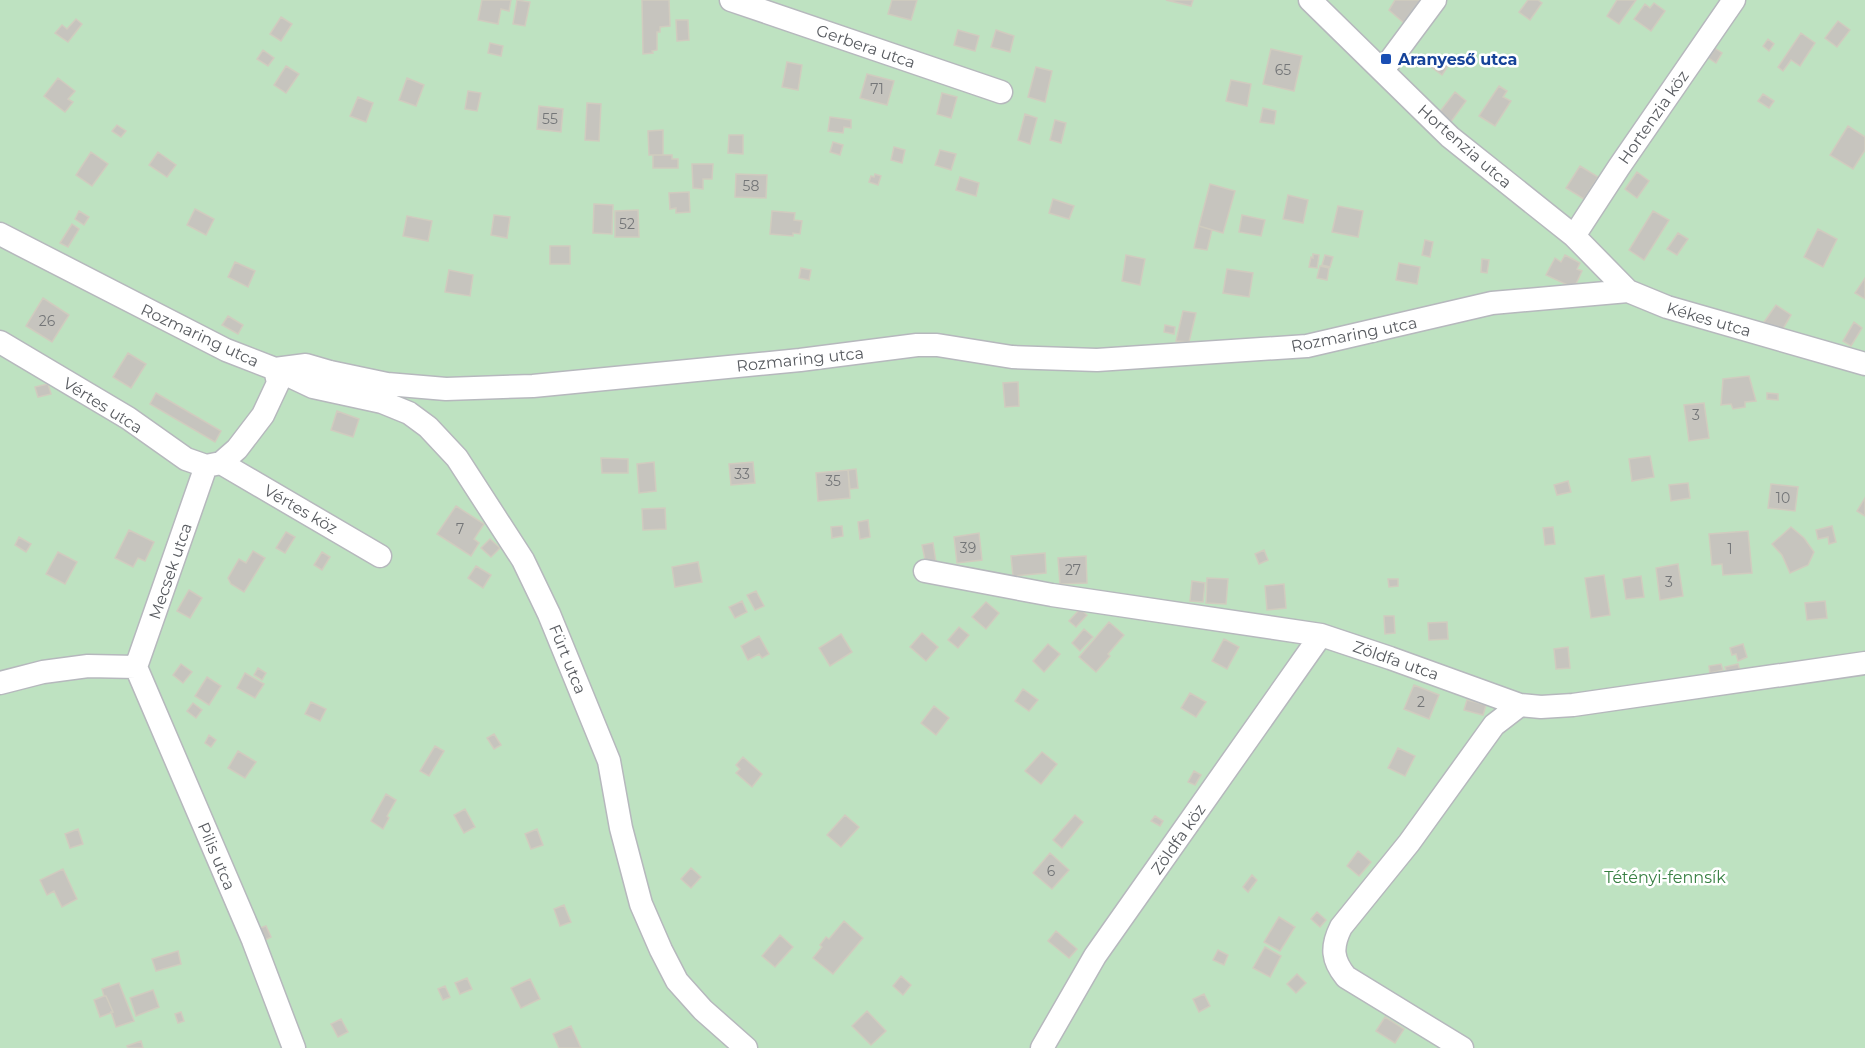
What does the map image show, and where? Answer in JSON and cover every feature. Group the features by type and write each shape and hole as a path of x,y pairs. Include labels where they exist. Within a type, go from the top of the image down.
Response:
{"street":[{"name":"Gerbera utca","path":"731,0 1001,92"},
{"path":"1383,70 1435,0"},
{"name":"Hortenzia köz","path":"1574,236 1734,0"},
{"name":"Hortenzia utca","path":"1313,1 1450,137 1574,236"},
{"name":"Rozmaring utca","path":"0,234 226,350 276,369 306,364 330,372 387,384 446,389 533,386 917,345 937,345 1012,357 1097,360 1307,346 1492,303 1628,291"},
{"name":"Kékes utca","path":"1574,236 1628,291 1667,308 1865,364"},
{"name":"Vértes utca","path":"0,342 128,418 186,459 213,465"},
{"name":"Mecsek utca","path":"136,667 213,465 237,449 263,415 278,383 276,369"},
{"name":"Fürt utca","path":"276,369 313,387 382,402 409,413 428,427 458,458 523,560 549,614 609,761 621,828 641,904 661,950 677,981 704,1010 746,1048"},
{"name":"Vértes köz","path":"213,465 380,556"},
{"name":"Zöldfa utca","path":"925,571 1052,595 1321,635 1521,705 1573,705 1865,663"},
{"name":"Zöldfa köz","path":"1042,1048 1095,956 1321,635"},
{"path":"0,683 43,672 77,668 136,667"},
{"name":"Pilis utca","path":"136,667 254,940 294,1048"},
{"path":"1462,1048 1346,977 1337,967 1334,952 1336,937 1341,927 1409,843 1494,725 1521,705"}],"green space":[{"name":"Tétényi-fennsík","path":"0,0 1865,0 1865,1048 0,1048"}],"building":[{"path":"482,0 511,0 509,11 501,9 498,24 478,20"},
{"path":"517,0 530,2 525,26 513,24"},
{"path":"642,0 669,0 670,26 660,27 660,32 657,32 657,50 652,51 653,53 643,54"},
{"path":"892,0 917,0 911,20 888,14"},
{"path":"1166,0 1193,0 1191,6"},
{"path":"1395,0 1428,0 1404,23 1389,10"},
{"path":"1528,0 1538,0 1542,3 1530,20 1519,12"},
{"path":"1617,0 1636,0 1619,24 1607,16"},
{"path":"1654,3 1665,11 1651,31 1634,19 1645,4 1650,8"},
{"path":"281,17 292,24 281,41 270,34"},
{"path":"76,19 82,24 68,42 55,33 62,25 67,29"},
{"path":"676,20 688,20 689,40 677,41"},
{"path":"1838,21 1850,30 1837,47 1825,38"},
{"path":"958,30 979,36 975,51 954,45"},
{"path":"996,30 1014,36 1010,52 991,47"},
{"path":"1801,33 1815,43 1800,66 1791,60 1783,71 1778,67"},
{"path":"1768,39 1774,44 1769,51 1763,46"},
{"path":"490,43 503,46 501,56 488,53"},
{"path":"1713,47 1722,53 1716,63 1707,57"},
{"path":"1271,49 1302,56 1294,91 1263,84"},
{"path":"263,50 274,58 268,66 257,59"},
{"path":"1438,55 1450,63 1442,75 1430,66"},
{"path":"787,62 802,65 798,90 782,87"},
{"path":"286,66 299,74 286,93 274,85"},
{"path":"1036,67 1052,71 1045,102 1028,97"},
{"path":"867,74 894,81 887,105 860,98"},
{"path":"58,78 75,91 68,99 73,102 65,112 44,96"},
{"path":"407,78 424,85 416,106 399,100"},
{"path":"1231,80 1251,84 1247,106 1226,101"},
{"path":"1499,86 1507,91 1503,97 1511,101 1495,126 1479,116"},
{"path":"468,91 481,93 477,111 465,109"},
{"path":"1455,92 1466,101 1450,123 1438,114"},
{"path":"942,93 957,97 951,118 937,114"},
{"path":"1763,94 1774,101 1769,108 1758,101"},
{"path":"358,97 373,103 366,122 350,116"},
{"path":"587,103 601,104 599,141 585,140"},
{"path":"539,106 563,109 561,132 537,129"},
{"path":"1263,108 1276,111 1274,124 1260,122"},
{"path":"1025,114 1037,118 1030,144 1018,140"},
{"path":"830,117 851,120 851,128 844,127 843,133 828,131"},
{"path":"1055,120 1066,123 1061,143 1050,140"},
{"path":"117,125 126,131 121,137 112,131"},
{"path":"1848,126 1865,137 1865,150 1853,169 1830,155"},
{"path":"663,130 663,155 649,155 648,131"},
{"path":"729,135 743,135 743,154 728,153"},
{"path":"833,142 843,145 840,155 830,152"},
{"path":"894,147 905,150 902,163 891,160"},
{"path":"940,150 956,154 951,170 935,165"},
{"path":"91,152 108,164 92,186 76,175"},
{"path":"158,152 176,165 167,177 149,165"},
{"path":"653,155 672,155 672,159 678,159 678,168 653,168"},
{"path":"692,164 713,164 712,179 703,179 703,189 693,188"},
{"path":"1580,166 1598,177 1584,199 1566,188"},
{"path":"1637,172 1649,181 1637,198 1625,189"},
{"path":"736,174 767,175 766,198 735,197"},
{"path":"875,174 881,176 878,185 869,182 871,176 874,177"},
{"path":"960,177 979,183 976,196 956,190"},
{"path":"1210,184 1235,191 1223,233 1199,226"},
{"path":"689,192 690,212 676,213 676,208 670,209 669,193"},
{"path":"1288,195 1308,200 1303,223 1283,219"},
{"path":"1053,199 1074,206 1069,219 1049,213"},
{"path":"594,204 613,205 612,234 593,233"},
{"path":"1338,206 1363,211 1358,237 1332,232"},
{"path":"195,209 214,219 206,235 187,225"},
{"path":"638,210 639,237 615,237 615,211"},
{"path":"79,211 89,217 84,225 75,219"},
{"path":"772,211 795,213 794,220 802,221 800,234 793,233 793,236 770,234"},
{"path":"1653,211 1669,220 1644,260 1629,250"},
{"path":"494,215 510,217 507,238 491,235"},
{"path":"1242,215 1265,220 1261,236 1239,232"},
{"path":"407,216 432,221 428,241 403,236"},
{"path":"72,224 79,229 68,247 60,243"},
{"path":"1199,226 1212,230 1207,250 1194,248"},
{"path":"1818,229 1837,239 1823,267 1804,257"},
{"path":"1678,233 1688,239 1677,255 1667,249"},
{"path":"1425,240 1433,242 1430,257 1422,255"},
{"path":"550,246 570,246 570,264 550,264"},
{"path":"1313,254 1319,255 1317,268 1309,267"},
{"path":"1126,255 1145,259 1140,285 1122,281"},
{"path":"1325,255 1333,257 1330,267 1322,265"},
{"path":"1565,255 1580,263 1577,269 1582,271 1574,288 1546,275 1555,258 1561,262"},
{"path":"1482,259 1489,260 1487,273 1481,272"},
{"path":"235,262 255,271 248,287 228,277"},
{"path":"1399,263 1420,267 1417,284 1396,280"},
{"path":"1320,266 1329,268 1327,280 1317,278"},
{"path":"801,268 811,270 809,280 799,278"},
{"path":"1227,269 1253,273 1249,297 1223,293"},
{"path":"449,270 473,275 470,296 445,292"},
{"path":"1865,278 1865,299 1855,293"},
{"path":"43,298 69,315 52,342 26,326"},
{"path":"1776,305 1791,315 1781,332 1762,325"},
{"path":"1183,311 1196,313 1189,342 1176,341"},
{"path":"228,316 243,325 238,334 222,325"},
{"path":"1854,322 1862,328 1851,346 1843,341"},
{"path":"1165,325 1175,327 1174,334 1164,332"},
{"path":"128,353 146,364 131,388 113,377"},
{"path":"1749,376 1756,401 1745,402 1745,407 1733,409 1731,404 1721,405 1723,379"},
{"path":"1018,382 1019,406 1005,407 1003,383"},
{"path":"48,384 51,394 38,397 35,387"},
{"path":"156,393 221,431 215,442 150,404"},
{"path":"1767,393 1778,394 1778,400 1767,399"},
{"path":"1704,403 1709,438 1689,441 1684,405"},
{"path":"337,411 359,419 353,437 331,430"},
{"path":"1650,456 1654,477 1632,481 1629,459"},
{"path":"601,458 628,459 628,473 602,473"},
{"path":"654,462 656,491 639,493 637,464"},
{"path":"753,462 755,483 731,485 729,464"},
{"path":"856,469 858,488 850,489 848,470"},
{"path":"848,470 850,498 818,501 816,473"},
{"path":"1568,481 1571,492 1557,495 1554,485"},
{"path":"1688,483 1690,498 1671,501 1669,485"},
{"path":"1771,484 1798,487 1795,511 1768,508"},
{"path":"1865,498 1865,516 1857,511"},
{"path":"456,506 484,524 474,539 479,543 471,556 437,534"},
{"path":"665,508 666,529 643,530 642,509"},
{"path":"868,520 870,537 860,539 858,522"},
{"path":"842,526 843,536 832,538 831,527"},
{"path":"1832,526 1836,542 1829,544 1828,537 1818,539 1816,530"},
{"path":"1553,527 1555,544 1545,545 1543,528"},
{"path":"1791,527 1804,538 1814,552 1808,565 1790,573 1782,555 1772,544"},
{"path":"129,530 154,542 145,561 138,558 133,567 115,558"},
{"path":"1748,531 1752,573 1723,575 1722,564 1712,565 1709,534"},
{"path":"286,532 295,537 285,553 276,548"},
{"path":"979,533 982,560 957,563 954,537"},
{"path":"19,537 31,544 26,552 15,545"},
{"path":"490,539 500,548 491,557 481,548"},
{"path":"933,543 936,562 926,564 922,545"},
{"path":"1264,550 1268,560 1259,564 1255,554"},
{"path":"253,551 265,558 244,592 231,584 228,578 239,559 246,563"},
{"path":"58,552 77,562 65,584 46,574"},
{"path":"322,552 330,557 322,570 314,565"},
{"path":"1045,553 1046,573 1013,576 1011,556"},
{"path":"1086,556 1087,583 1060,584 1058,558"},
{"path":"698,562 702,582 675,587 672,567"},
{"path":"1678,564 1683,596 1660,600 1656,568"},
{"path":"476,566 491,575 483,588 468,578"},
{"path":"1604,575 1610,615 1591,618 1585,578"},
{"path":"1641,576 1644,597 1626,599 1623,579"},
{"path":"1207,578 1228,579 1226,604 1206,603"},
{"path":"1388,579 1398,579 1398,586 1389,587"},
{"path":"1192,581 1205,583 1203,602 1190,601"},
{"path":"1284,584 1286,608 1267,610 1265,586"},
{"path":"189,590 202,598 190,618 177,611"},
{"path":"756,591 764,606 755,610 747,595"},
{"path":"742,601 747,612 735,618 729,607"},
{"path":"1825,601 1827,618 1807,620 1805,603"},
{"path":"986,602 999,613 986,629 972,617"},
{"path":"1080,609 1087,615 1076,627 1069,621"},
{"path":"1384,616 1394,616 1395,633 1385,634"},
{"path":"1109,622 1124,635 1096,672 1079,657"},
{"path":"1447,622 1448,639 1429,640 1428,623"},
{"path":"959,627 969,635 958,648 948,640"},
{"path":"1084,629 1093,637 1080,651 1072,643"},
{"path":"922,633 938,647 926,661 910,647"},
{"path":"841,634 852,652 830,666 819,648"},
{"path":"759,636 769,654 762,658 759,654 748,660 741,646"},
{"path":"1224,639 1239,647 1227,669 1212,661"},
{"path":"1048,644 1060,654 1044,672 1033,661"},
{"path":"1743,644 1747,657 1738,661 1736,654 1732,655 1730,648"},
{"path":"1568,647 1570,668 1556,669 1554,649"},
{"path":"181,664 192,672 183,683 173,675"},
{"path":"1721,664 1723,670 1710,673 1709,666"},
{"path":"1738,664 1740,671 1727,674 1725,667"},
{"path":"258,668 266,673 262,680 254,675"},
{"path":"245,673 264,684 255,698 237,688"},
{"path":"207,677 221,686 209,705 195,696"},
{"path":"1414,685 1439,695 1429,719 1404,709"},
{"path":"1023,689 1038,700 1029,711 1015,701"},
{"path":"1190,693 1206,702 1196,717 1181,708"},
{"path":"1467,700 1486,705 1483,715 1464,710"},
{"path":"311,702 326,709 320,721 305,714"},
{"path":"193,703 202,710 196,718 187,711"},
{"path":"934,706 949,718 936,735 921,723"},
{"path":"494,734 501,745 494,749 487,738"},
{"path":"209,735 216,740 211,747 205,743"},
{"path":"435,746 444,751 429,776 420,771"},
{"path":"1398,748 1415,756 1405,776 1388,768"},
{"path":"238,751 256,762 245,778 228,768"},
{"path":"1042,752 1057,764 1041,784 1025,771"},
{"path":"743,757 762,774 752,787 736,773 740,769 736,765"},
{"path":"1194,771 1201,775 1195,785 1188,782"},
{"path":"386,794 396,800 383,829 371,821"},
{"path":"465,809 475,827 464,833 454,815"},
{"path":"845,815 859,827 841,847 827,835"},
{"path":"1075,815 1083,822 1062,848 1053,840"},
{"path":"1155,816 1163,821 1160,826 1151,821"},
{"path":"78,829 83,844 70,848 65,834"},
{"path":"537,829 543,845 531,849 525,834"},
{"path":"1358,851 1371,862 1359,876 1347,866"},
{"path":"1050,853 1069,870 1052,889 1033,873"},
{"path":"691,868 701,877 691,888 681,879"},
{"path":"63,869 77,899 62,907 54,891 47,895 40,880"},
{"path":"1252,875 1257,880 1248,892 1243,887"},
{"path":"564,905 571,922 560,926 554,909"},
{"path":"1317,912 1326,920 1320,927 1311,919"},
{"path":"1279,917 1295,927 1280,951 1264,942"},
{"path":"844,921 863,938 833,974 813,958 822,947 820,945 826,937 829,939"},
{"path":"266,926 271,937 265,940 260,928"},
{"path":"1056,931 1077,949 1069,958 1048,941"},
{"path":"780,935 793,947 775,967 762,956"},
{"path":"1265,947 1281,956 1270,977 1253,968"},
{"path":"1218,950 1228,955 1224,965 1213,960"},
{"path":"178,951 181,964 156,971 152,959"},
{"path":"1297,974 1306,983 1296,993 1287,984"},
{"path":"901,976 911,985 903,995 893,986"},
{"path":"467,978 472,989 460,994 455,983"},
{"path":"530,979 540,999 521,1008 511,988"},
{"path":"119,983 134,1021 116,1027 111,1012 113,1012 102,989"},
{"path":"445,986 450,997 443,1000 438,989"},
{"path":"153,990 159,1007 136,1016 130,998"},
{"path":"1204,994 1210,1006 1199,1012 1193,999"},
{"path":"104,996 113,1012 100,1017 94,1000"},
{"path":"867,1011 886,1031 871,1045 852,1026"},
{"path":"181,1012 184,1021 178,1023 175,1014"},
{"path":"1385,1017 1404,1029 1395,1043 1376,1031"},
{"path":"341,1019 348,1032 338,1037 331,1024"},
{"path":"571,1026 581,1048 559,1048 553,1034"},
{"path":"141,1041 143,1048 128,1048 127,1046"}],"place":[{"name":"Aranyeső utca","path":"1386,59"}]}
